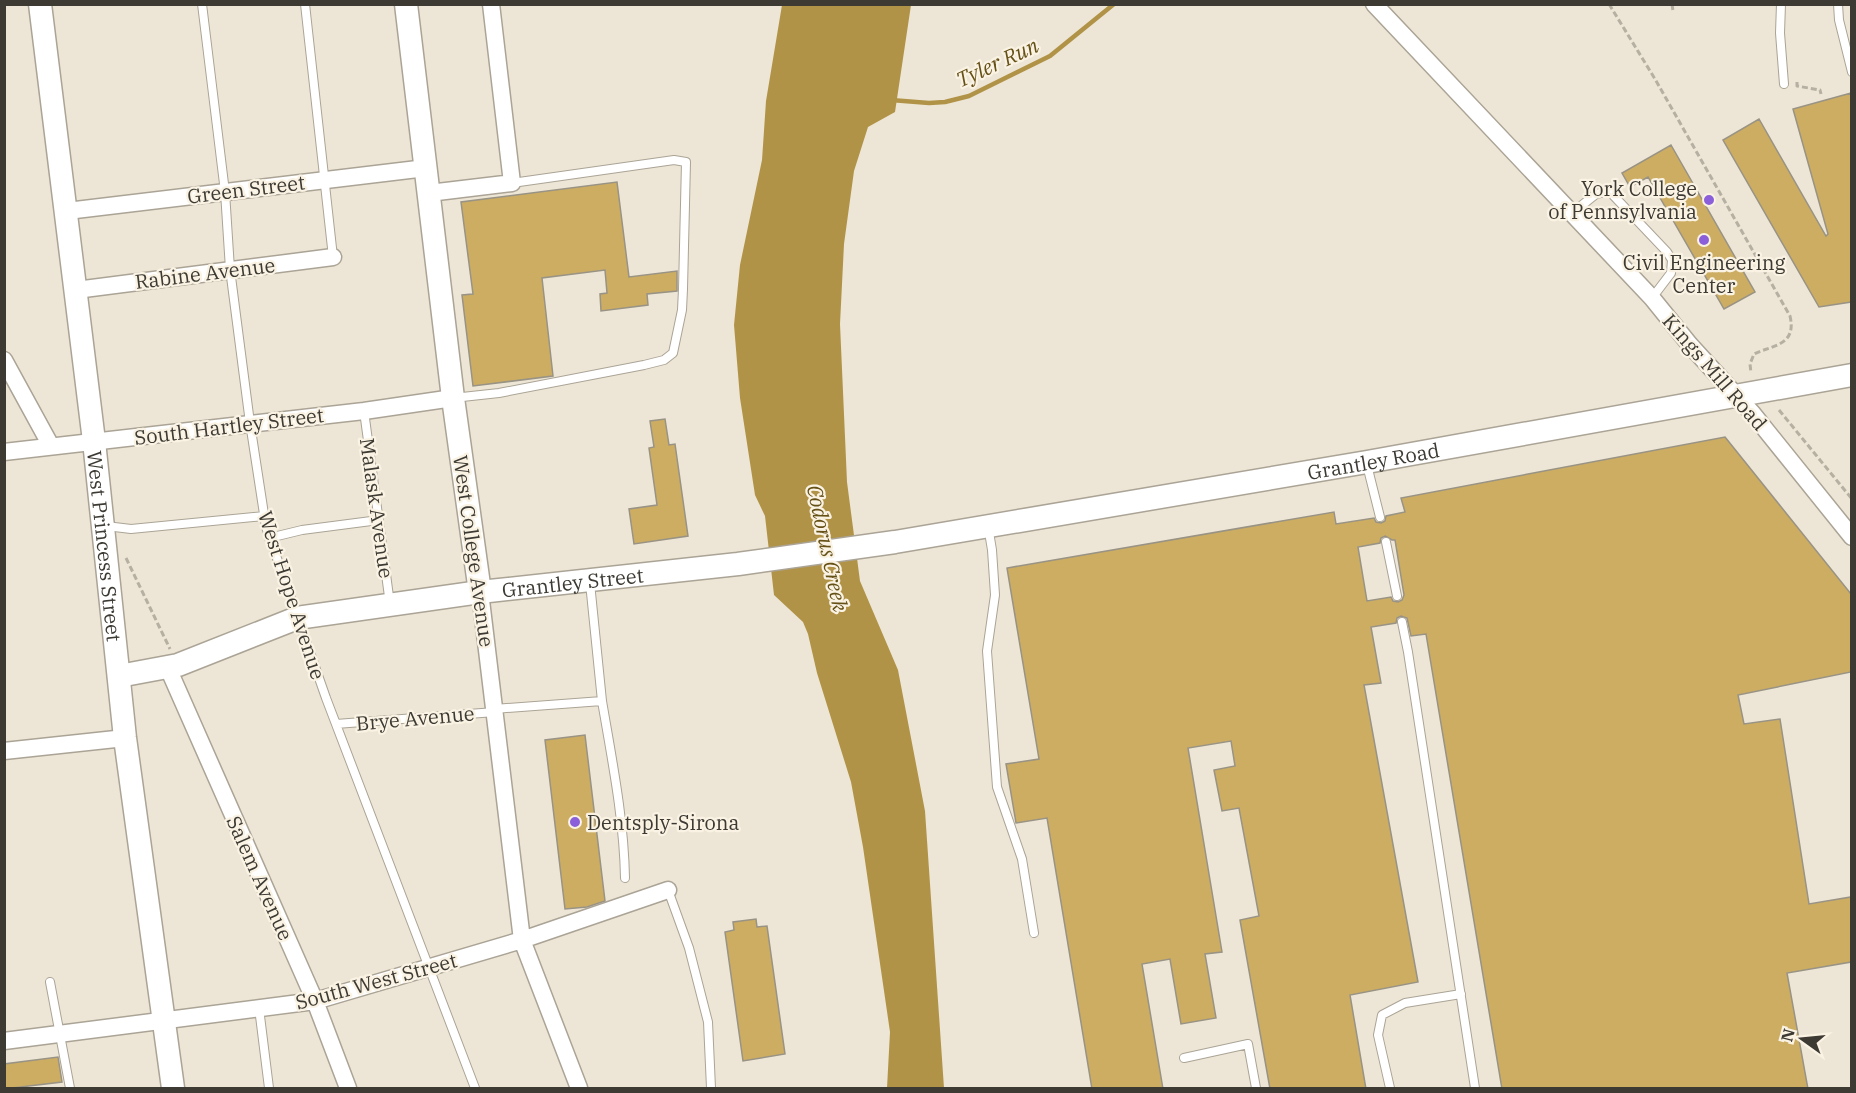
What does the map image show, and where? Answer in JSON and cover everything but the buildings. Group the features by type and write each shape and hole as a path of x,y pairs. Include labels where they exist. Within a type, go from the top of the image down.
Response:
{"street":[{"name":"West Princess Street","path":"40,4 94,441 125,738 173,1089"},
{"name":"West College Avenue","path":"406,4 453,398 480,592 522,940 579,1089"},
{"path":"429,193 512,183 491,4"},
{"name":"Kings Mill Road","path":"1374,4 1652,298 1690,345 1737,396 1851,537"},
{"name":"Green Street","path":"67,211 426,168"},
{"name":"Rabine Avenue","path":"76,290 333,257"},
{"path":"4,360 51,446"},
{"name":"Grantley Road","path":"895,542 1367,462 1851,375"},
{"name":"South Hartley Street","path":"4,452 364,411 453,398"},
{"name":"Grantley Street","path":"118,676 173,666 297,618 480,592 738,564 895,542"},
{"name":"Salem Avenue","path":"173,666 315,1002 348,1089"},
{"path":"4,751 125,738"},
{"name":"South West Street","path":"4,1041 315,1002 522,940 668,890"}],"lane":[{"name":"West Hope Avenue","path":"202,4 225,192 230,269 250,423 269,538 336,724 475,1089"},
{"path":"305,4 333,257"},
{"path":"1781,4 1780,33 1784,84"},
{"path":"1838,4 1839,20 1851,72"},
{"path":"453,398 499,393 644,365 664,360 673,354 682,300 686,162 675,160 512,183"},
{"path":"1572,213 1596,194 1605,192 1611,193 1622,203 1672,260 1671,273 1652,298"},
{"name":"Malask Avenue","path":"364,411 390,606"},
{"path":"1367,462 1380,517"},
{"path":"102,525 131,529 264,516"},
{"path":"269,538 302,530 378,520"},
{"path":"987,526 992,550 995,595 987,651 997,787 1022,860 1034,933"},
{"path":"1386,542 1397,596"},
{"path":"590,580 602,701 617,784 625,878"},
{"path":"1402,622 1475,1089"},
{"name":"Brye Avenue","path":"336,724 602,701"},
{"path":"668,890 689,948 708,1022 711,1089"},
{"path":"50,982 70,1089"},
{"path":"1390,1089 1378,1035 1382,1015 1405,1003 1461,994"},
{"path":"259,1008 269,1089"},
{"path":"1184,1058 1248,1044 1256,1089"}],"path":[{"path":"1609,4 1655,79 1790,316 1791,323 1785,341 1774,348 1754,354 1750,364 1751,373"},
{"path":"1672,4 1673,11"},
{"path":"1796,79 1797,86 1820,90 1821,94"},
{"path":"1779,410 1851,499"},
{"path":"126,558 173,666"}],"water":[{"name":"Codorus Creek","path":"782,5 911,5 895,112 868,127 854,171 844,244 840,324 847,482 860,581 898,670 925,811 944,1088 887,1088 890,1032 863,847 851,782 817,673 808,634 803,622 774,595 765,516 755,495 740,398 734,325 740,265 762,160 766,101"}],"waterway":[{"name":"Tyler Run","path":"891,100 929,103 969,96 1050,56 1114,4"}],"place":[{"name":"York College of Pennsylvania","path":"1709,200"},
{"name":"Civil Engineering Center","path":"1704,240"},
{"name":"Dentsply-Sirona","path":"575,822"}]}
